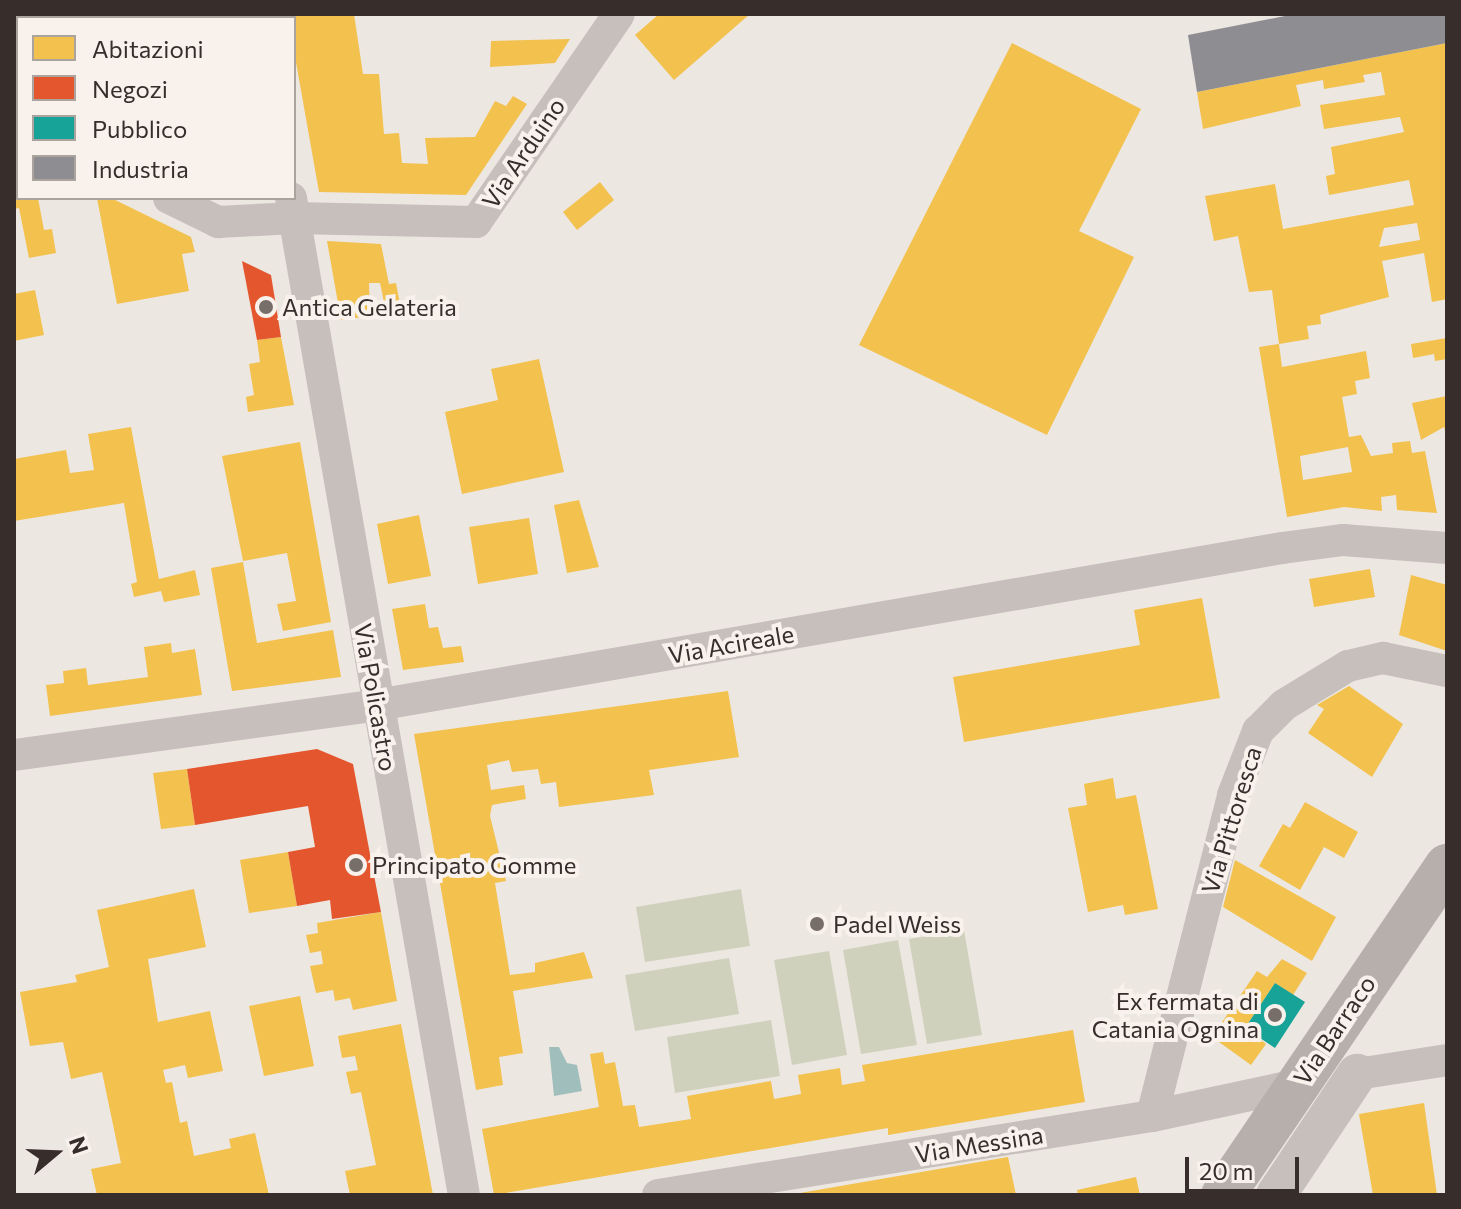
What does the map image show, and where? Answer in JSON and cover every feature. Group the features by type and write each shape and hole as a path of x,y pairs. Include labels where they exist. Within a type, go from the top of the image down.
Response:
{"main road":[{"name":"Via Barraco","path":"1223,1195 1447,866"}],"street":[{"name":"Via Arduino","path":"293,208 476,222 619,14"},
{"path":"173,200 218,222 293,208"},
{"name":"Via Policastro","path":"293,208 464,1195"},
{"name":"Via Acireale","path":"14,755 377,705 1282,548 1343,540 1447,548"},
{"name":"Via Pittoresca","path":"1152,1116 1233,795 1258,731 1284,705 1348,666 1383,658 1447,671"},
{"path":"1357,1074 1447,1061"},
{"name":"Via Barraco","path":"1276,1195 1357,1074"},
{"name":"Via Messina","path":"658,1195 1152,1116 1297,1085"}],"green space":[{"path":"741,889 750,946 645,962 636,907"},
{"path":"964,930 982,1035 927,1044 909,939"},
{"path":"898,940 917,1045 861,1054 843,950"},
{"path":"829,951 847,1055 792,1065 774,960"},
{"path":"729,958 739,1014 635,1031 625,975"},
{"path":"771,1020 780,1076 675,1093 667,1037"}],"water":[{"path":"549,1047 559,1047 567,1063 577,1065 582,1091 554,1096"}],"building: Abitazioni":[{"path":"164,14 228,16 164,16"},
{"path":"288,14 354,14 363,74 379,74 384,134 399,133 402,163 428,164 425,138 475,137 495,101 506,106 513,96 527,104 466,195 319,192 296,62 296,16"},
{"path":"659,14 750,14 674,80 635,35"},
{"path":"14,27 16,89 14,88"},
{"path":"570,39 555,63 490,67 491,41"},
{"path":"1012,43 1141,109 1079,231 1134,257 1047,435 859,345"},
{"path":"1447,43 1447,299 1432,302 1424,253 1382,261 1389,297 1320,315 1321,324 1307,326 1309,339 1279,344 1272,290 1249,292 1238,236 1214,241 1205,196 1275,184 1283,229 1414,205 1409,180 1329,195 1326,176 1335,174 1331,147 1404,132 1400,117 1324,129 1320,105 1385,95 1381,72 1363,75 1365,82 1324,89 1323,80 1296,85 1301,106 1203,129 1197,92","holes":["1417,223 1420,240 1379,247 1384,228"]},
{"path":"14,151 16,200 38,200 44,230 52,229 56,253 29,258 19,208 14,209"},
{"path":"600,182 614,200 577,230 563,212"},
{"path":"97,200 115,200 191,237 195,252 182,254 189,291 117,304"},
{"path":"327,241 381,244 389,284 396,283 400,304 385,307 380,283 369,283 370,316 341,320"},
{"path":"35,290 44,335 14,341 14,294"},
{"path":"281,337 294,405 248,412 246,397 254,395 249,364 260,362 257,340"},
{"path":"1447,338 1447,359 1435,361 1434,354 1413,358 1411,344"},
{"path":"1279,344 1282,367 1366,351 1370,378 1355,381 1357,394 1342,397 1349,437 1361,435 1371,456 1393,453 1392,443 1410,441 1412,453 1425,451 1437,513 1397,510 1396,495 1381,497 1382,511 1344,507 1287,517 1259,347","holes":["1348,447 1352,472 1303,480 1300,456"]},
{"path":"539,359 564,472 462,494 445,412 498,400 491,369"},
{"path":"1447,396 1447,437 1444,427 1421,440 1412,403"},
{"path":"131,427 159,579 195,570 200,595 164,602 161,591 134,597 131,584 137,582 124,503 14,521 14,459 66,450 70,473 94,470 88,434"},
{"path":"300,442 331,622 283,631 277,604 296,601 287,553 243,561 222,456"},
{"path":"579,500 599,567 567,573 554,505"},
{"path":"419,515 431,576 388,584 377,524"},
{"path":"529,518 538,574 478,584 469,527"},
{"path":"243,562 257,643 333,630 341,677 232,691 211,568"},
{"path":"1370,569 1375,597 1314,607 1309,579"},
{"path":"1411,575 1447,585 1447,651 1399,635"},
{"path":"1202,598 1220,698 964,742 953,677 1140,645 1134,610"},
{"path":"425,604 429,628 438,627 443,648 461,646 464,662 403,670 392,609"},
{"path":"171,643 172,653 195,649 202,695 50,716 46,685 64,683 63,671 86,668 88,685 148,677 144,647"},
{"path":"1349,686 1403,724 1372,777 1308,733 1324,709 1317,705"},
{"path":"728,691 739,757 649,770 654,795 559,807 556,782 541,784 538,769 512,772 509,760 487,765 491,790 524,785 526,799 492,805 490,816 506,881 495,883 510,975 535,972 535,963 584,952 593,978 513,991 523,1053 499,1057 503,1085 476,1090 414,734"},
{"path":"187,769 195,825 161,829 153,773"},
{"path":"1113,778 1116,799 1136,795 1158,909 1125,915 1123,905 1088,912 1068,808 1087,805 1084,784"},
{"path":"1305,802 1358,832 1344,858 1324,847 1300,890 1259,866 1283,824 1290,828"},
{"path":"288,852 297,906 249,913 240,860"},
{"path":"1235,860 1336,917 1312,961 1223,907"},
{"path":"194,889 206,947 148,959 158,1022 210,1011 223,1071 188,1078 185,1065 163,1070 166,1083 172,1082 180,1123 187,1121 194,1156 231,1148 229,1139 255,1133 269,1195 97,1195 91,1169 121,1163 102,1072 71,1079 63,1042 30,1046 20,992 77,982 75,975 109,967 97,910"},
{"path":"381,912 397,1001 353,1010 350,998 335,1001 333,990 316,993 310,966 323,964 321,951 310,953 306,935 318,933 317,923"},
{"path":"1282,959 1307,973 1293,995 1275,983 1245,1028 1266,1044 1251,1065 1212,1037 1257,971 1267,977"},
{"path":"300,996 314,1066 264,1076 249,1006"},
{"path":"401,1024 433,1195 350,1195 345,1171 376,1165 361,1092 351,1094 346,1072 358,1070 355,1056 342,1058 338,1036"},
{"path":"1073,1030 1085,1102 888,1135 888,1128 494,1195 482,1129 599,1107 590,1054 603,1052 605,1064 615,1062 623,1106 635,1105 639,1127 691,1119 687,1096 771,1081 774,1099 801,1094 798,1075 840,1068 842,1085 865,1081 862,1065"},
{"path":"1424,1103 1437,1195 1373,1195 1359,1114"},
{"path":"1008,1157 1016,1195 800,1195 800,1193"},
{"path":"1136,1177 1140,1195 1078,1195 1077,1190"}],"building: Negozi":[{"path":"242,261 271,275 281,337 257,340"},
{"path":"317,749 353,764 381,912 332,919 330,900 297,906 288,852 315,847 308,806 195,825 187,769"}],"building: Pubblico":[{"name":"Ex fermata di Catania Ognina","path":"1275,983 1305,1002 1275,1048 1245,1028"}],"building: Industria":[{"path":"1295,14 1447,14 1447,43 1197,92 1188,35"}],"place":[{"name":"Antica Gelateria","path":"266,307"},
{"name":"Principato Gomme","path":"356,865"},
{"name":"Padel Weiss","path":"817,924"},
{"name":"Ex fermata di Catania Ognina","path":"1275,1015"}]}
